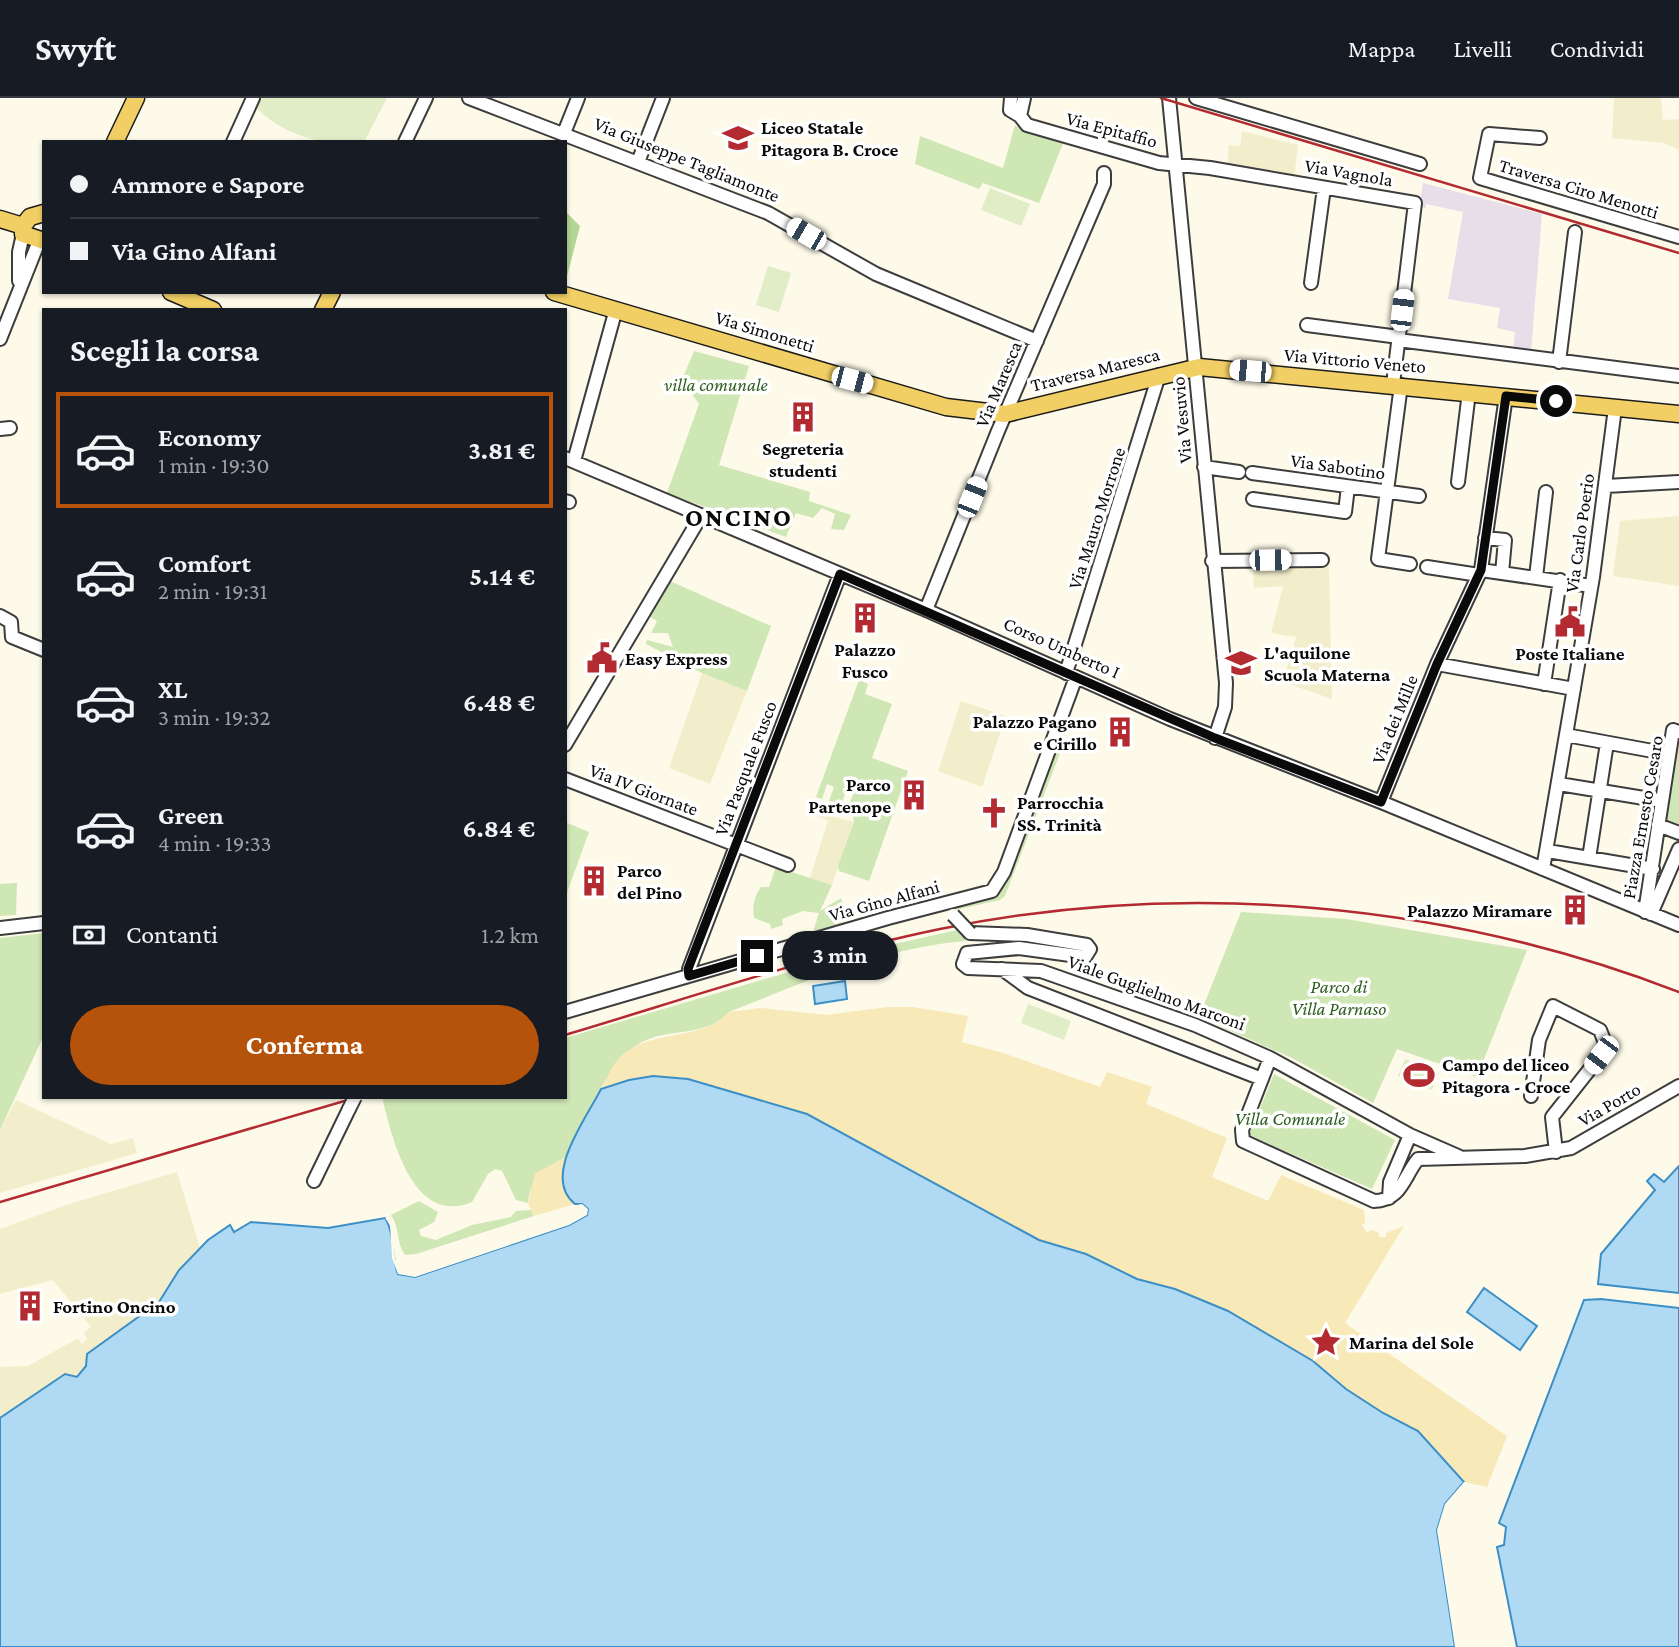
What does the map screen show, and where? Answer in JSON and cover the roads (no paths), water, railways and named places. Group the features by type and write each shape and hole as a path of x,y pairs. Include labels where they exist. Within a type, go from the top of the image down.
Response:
{"main road":[{"path":"116,140 136,98"},
{"path":"23,230 30,217 42,214"},
{"path":"0,219 41,241"},
{"path":"176,294 208,308"},
{"name":"Via Simonetti","path":"561,294 946,407 1005,414"},
{"name":"Traversa Maresca","path":"1005,414 1195,367"},
{"name":"Via Vittorio Veneto","path":"1195,367 1397,384 1679,414"}],"street":[{"path":"234,140 253,98"},
{"path":"406,140 426,98"},
{"name":"Via Giuseppe Tagliamonte","path":"469,98 768,213 876,274 1037,341"},
{"path":"564,133 578,98"},
{"path":"638,162 663,98"},
{"path":"1010,98 1010,110 1020,116 1024,98"},
{"name":"Via Vesuvio","path":"1168,98 1226,696 1215,738"},
{"path":"1196,98 1420,164"},
{"name":"Via Epitaffio","path":"1020,116 1032,127 1151,161 1176,164"},
{"name":"Traversa Ciro Menotti","path":"1540,138 1489,134 1480,178 1679,237"},
{"name":"Via Vagnola","path":"1176,164 1415,203 1399,339"},
{"name":"Via Maresca","path":"926,610 1005,414 1104,184 1104,173"},
{"path":"1311,283 1324,188"},
{"path":"19,289 19,252 23,230"},
{"path":"1559,362 1575,232"},
{"path":"0,339 41,241"},
{"path":"570,460 616,309"},
{"path":"1307,326 1559,362 1679,376"},
{"path":"1399,339 1387,492 1378,559 1410,564"},
{"name":"Via Mauro Morrone","path":"1071,675 1159,375"},
{"path":"1458,482 1469,392"},
{"name":"Via dei Mille","path":"1381,802 1437,664 1480,573 1506,396"},
{"name":"Via Carlo Poerio","path":"1543,869 1591,586 1615,408"},
{"name":"Corso Umberto I","path":"570,460 926,610 1215,738 1381,802 1679,925"},
{"name":"Via Sabotino","path":"1204,467 1419,496"},
{"path":"1606,486 1679,482"},
{"path":"1253,499 1345,512 1348,487"},
{"path":"1536,577 1546,492"},
{"path":"570,729 701,516"},
{"path":"1485,538 1506,540 1502,573"},
{"path":"1212,561 1322,560"},
{"path":"1427,567 1502,573 1591,586"},
{"name":"Via Pasquale Fusco","path":"689,976 688,969 840,574"},
{"path":"1544,684 1560,580"},
{"path":"0,616 11,622 12,637 42,649"},
{"path":"1437,664 1574,689"},
{"name":"Via Gino Alfani","path":"567,1011 947,903 978,897 998,886 1071,675"},
{"name":"Piazza Ernesto Cesaro","path":"1648,913 1673,730 1679,732"},
{"path":"1566,735 1669,754"},
{"path":"1589,858 1607,743"},
{"name":"Via IV Giornate","path":"567,780 788,865"},
{"path":"1559,784 1662,801"},
{"path":"1658,825 1679,833"},
{"name":"Piazza Ernesto Cesaro","path":"1648,913 1679,849"},
{"path":"1548,851 1653,869"},
{"name":"Viale Guglielmo Marconi","path":"947,903 953,915 970,933 1038,936 1087,945 1090,949 1085,957 1019,948 967,953 963,957 963,964 968,968 1050,974 1141,1005 1270,1058 1410,1135 1458,1156 1525,1156 1556,1152"},
{"path":"0,928 42,923"},
{"path":"1002,969 1028,988 1262,1079"},
{"path":"1132,1028 1141,1005"},
{"path":"1531,1096 1539,1040 1553,1006 1600,1030 1604,1035 1604,1050 1552,1116 1556,1152"},
{"path":"1270,1058 1242,1130 1246,1144 1374,1201 1389,1198 1403,1185 1418,1159 1458,1156"},
{"name":"Via Porto","path":"1556,1152 1585,1141 1679,1086"},
{"path":"314,1181 352,1103"},
{"path":"1389,1198 1390,1182 1410,1135"}],"water":[{"path":"845,981 847,999 815,1004 813,986"},
{"path":"653,1076 688,1079 807,1114 1039,1240 1086,1254 1137,1279 1175,1289 1228,1311 1313,1361 1346,1389 1383,1413 1418,1431 1464,1482 1445,1504 1437,1530 1455,1647 0,1647 0,1418 65,1374 77,1377 86,1366 87,1354 159,1302 179,1270 208,1240 230,1225 234,1232 251,1222 328,1228 385,1218 398,1274 415,1277 569,1225 587,1215 588,1209 582,1204 575,1204 566,1193 563,1179 564,1164 577,1131 601,1089"},
{"path":"1679,1166 1679,1293 1598,1284 1601,1254 1655,1190 1647,1181 1654,1174 1664,1182"},
{"path":"1484,1288 1537,1326 1520,1350 1467,1312"},
{"path":"1601,1299 1679,1308 1679,1647 1517,1647 1497,1547 1504,1545 1506,1527 1499,1523 1584,1300"}],"railway":[{"path":"1161,98 1679,253"},
{"path":"567,1034 846,951 940,929 1033,914 1126,905 1220,903 1314,908 1407,919 1500,937 1590,961 1679,992"},
{"path":"0,1202 351,1099"}],"place":[{"name":"Liceo Statale Pitagora B. Croce","path":"738,138"},
{"name":"Segreteria studenti","path":"803,417"},
{"name":"Palazzo Fusco","path":"865,618"},
{"name":"Poste Italiane","path":"1570,622"},
{"name":"Easy Express","path":"602,658"},
{"name":"L'aquilone Scuola Materna","path":"1241,663"},
{"name":"Palazzo Pagano e Cirillo","path":"1120,732"},
{"name":"Parco Partenope","path":"914,795"},
{"name":"Parrocchia SS. Trinità","path":"994,813"},
{"name":"Parco del Pino","path":"594,881"},
{"name":"Palazzo Miramare","path":"1575,910"},
{"name":"Campo del liceo Pitagora - Croce","path":"1419,1075"},
{"name":"Fortino Oncino","path":"30,1306"},
{"name":"Marina del Sole","path":"1326,1342"}],"district":[{"name":"ONCINO","path":"739,517"}],"park label":[{"name":"villa comunale","path":"716,384"},
{"name":"Parco di Villa Parnaso","path":"1339,997"},
{"name":"Villa Comunale","path":"1290,1118"}]}
